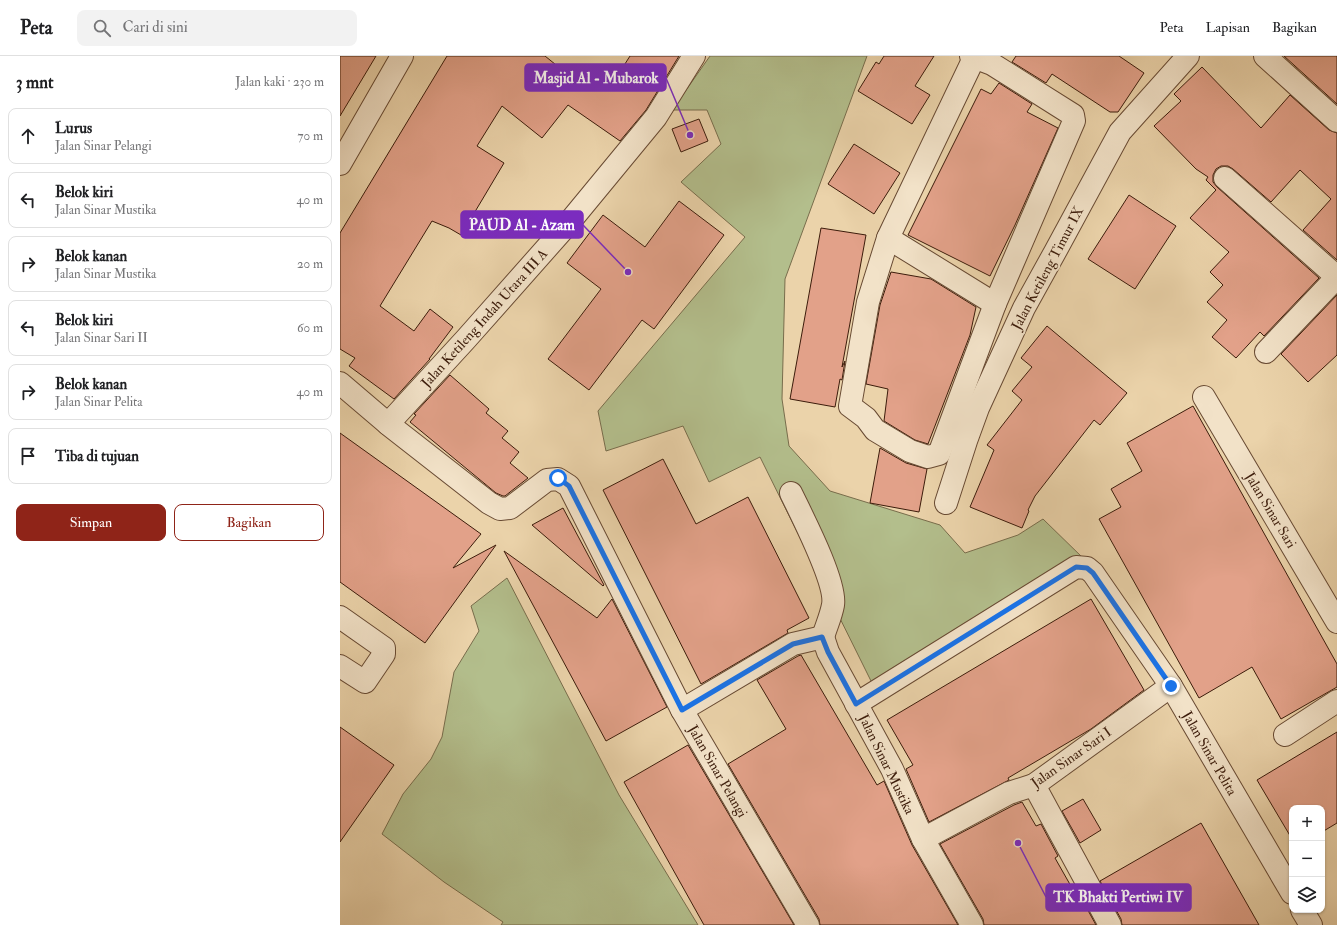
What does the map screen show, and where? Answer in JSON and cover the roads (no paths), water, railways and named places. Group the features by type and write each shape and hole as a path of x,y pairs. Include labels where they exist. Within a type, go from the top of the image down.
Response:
{"street":[{"path":"340,164 402,56"},
{"name":"Jalan Ketileng Indah Utara III A","path":"388,424 567,226 656,117 694,56"},
{"name":"Jalan Ketileng Timur IX","path":"946,502 978,408 1024,308 1120,132 1188,56"},
{"path":"1266,56 1337,121"},
{"path":"984,59 1073,115 1074,121 995,304 939,454 928,456 910,451 875,430 866,418 850,406 868,302 888,238 984,59"},
{"path":"1225,178 1337,277 1266,352"},
{"path":"888,238 995,304"},
{"path":"340,383 388,424"},
{"name":"Jalan Sinar Sari","path":"1204,397 1337,622"},
{"name":"Jalan Sinar Pelangi","path":"388,424 489,503 500,509 510,508 547,480 558,478 569,486 682,710 808,925"},
{"path":"682,710 793,644 822,637 833,604 832,588 826,570 791,492"},
{"name":"Jalan Sinar Pelita","path":"856,704 1076,567 1087,568 1093,573 1171,686 1289,888"},
{"path":"340,617 385,650 366,682 340,666"},
{"name":"Jalan Sinar Mustika","path":"822,637 828,652 892,769 922,839 972,925"},
{"name":"Jalan Sinar Sari I","path":"922,839 1009,793 1034,785 1171,686"},
{"path":"1286,735 1337,701"},
{"path":"1034,785 1110,925"},
{"path":"1304,913 1311,925"}],"place":[{"name":"Masjid Al - Mubarok","path":"690,135"},
{"name":"PAUD Al - Azam","path":"628,272"},
{"name":"TK Bhakti Pertiwi IV","path":"1018,843"}]}
